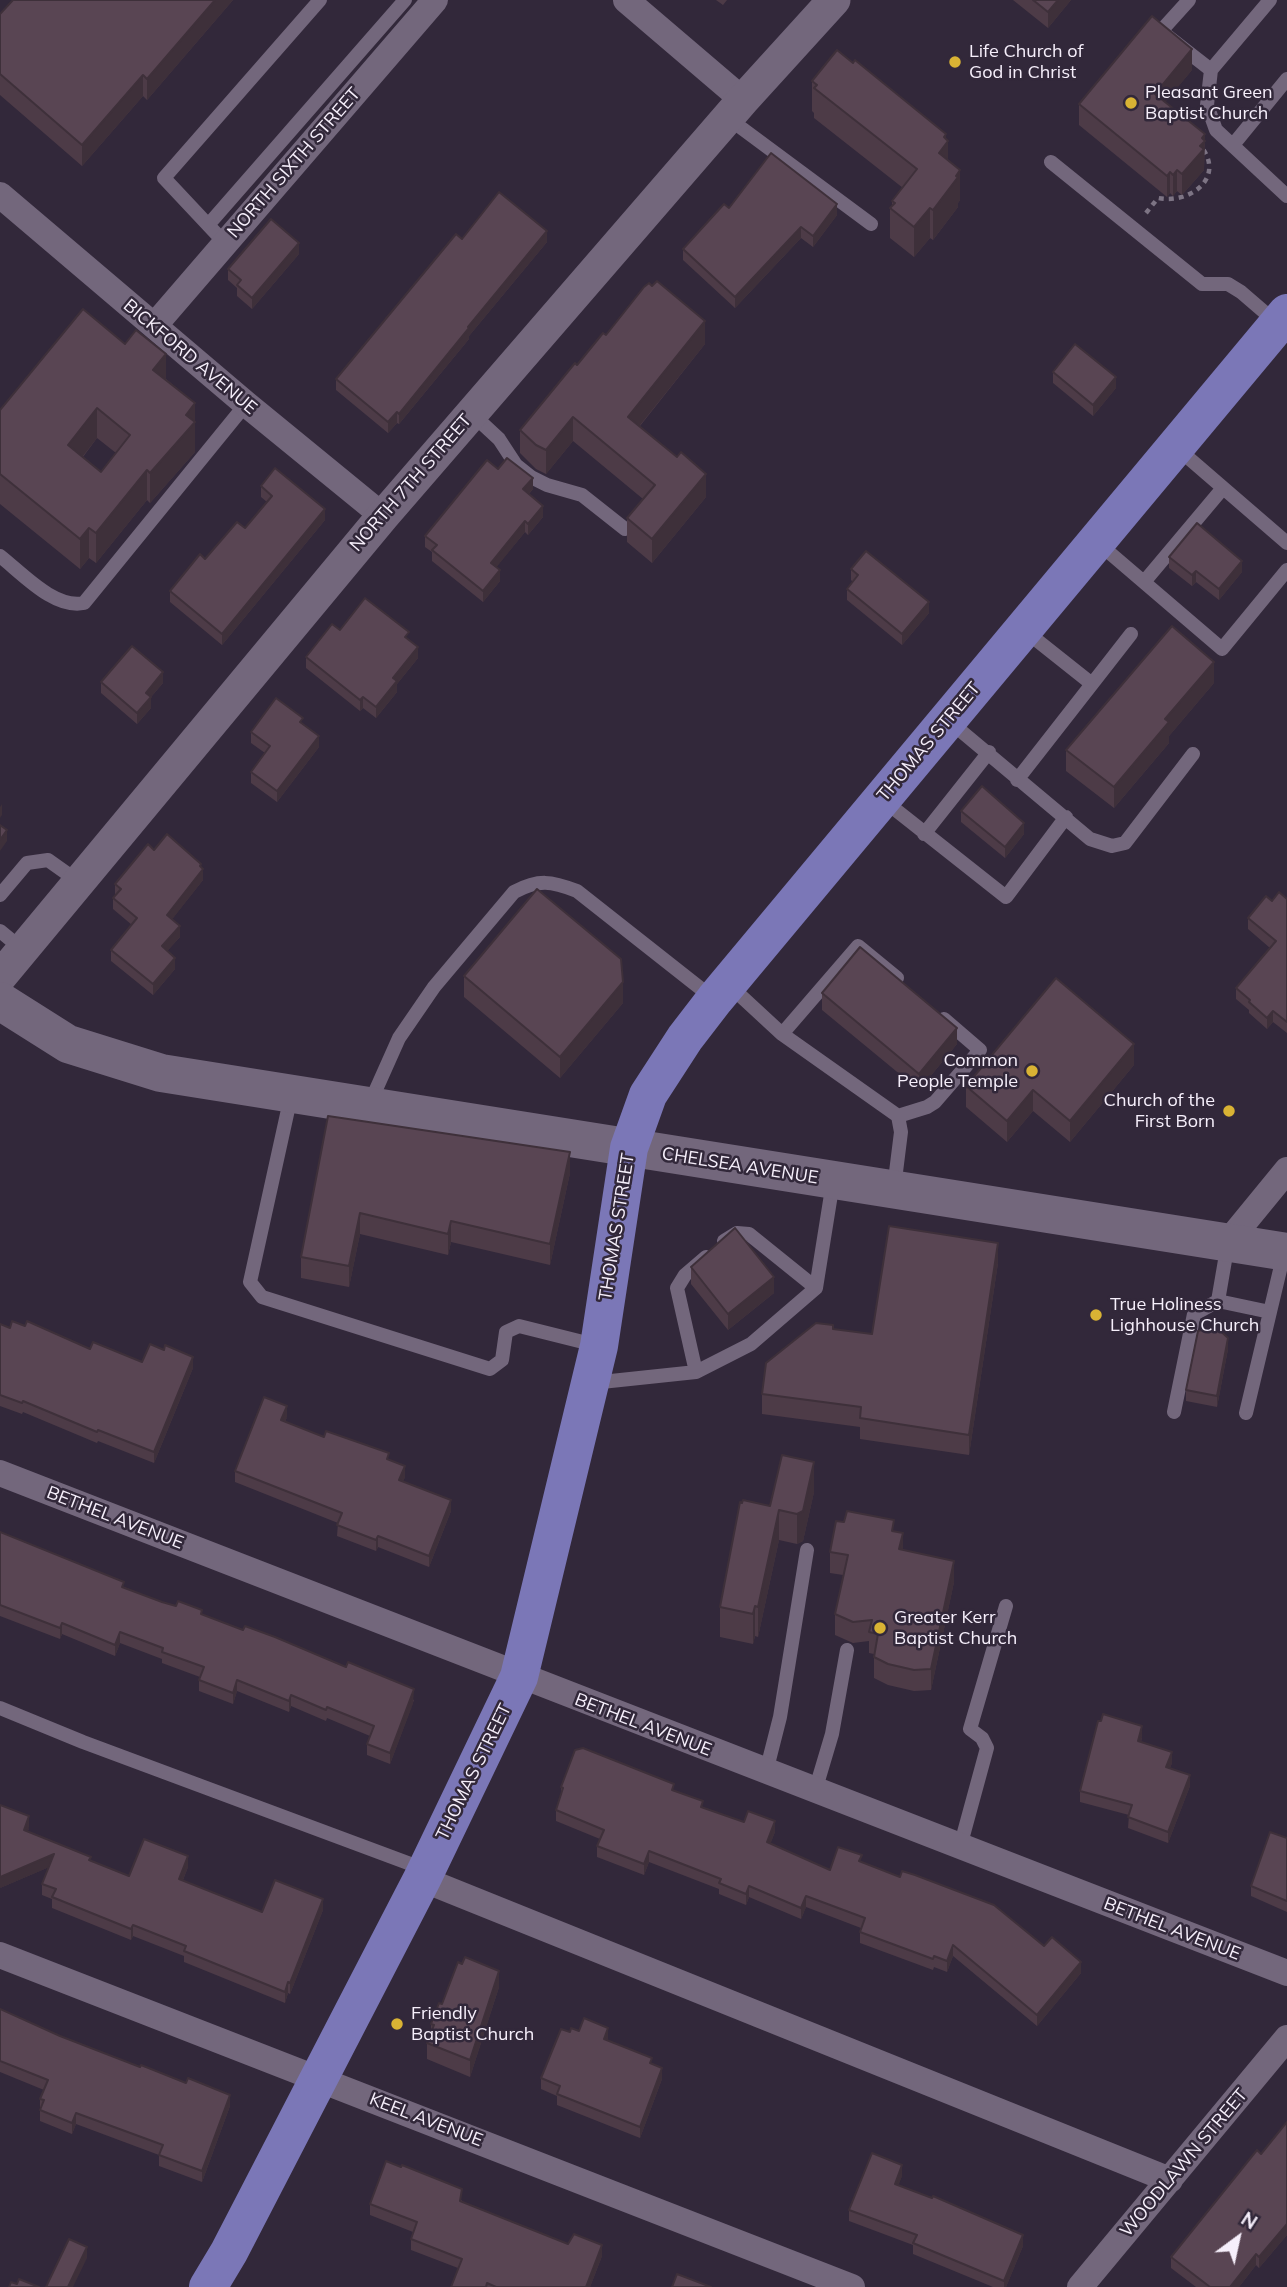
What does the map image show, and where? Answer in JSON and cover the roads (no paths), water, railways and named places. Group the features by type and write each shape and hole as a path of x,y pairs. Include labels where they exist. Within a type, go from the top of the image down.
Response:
{"main road":[{"name":"THOMAS STREET","path":"208,2287 424,1874 519,1677 599,1346 629,1148 648,1095 685,1038 721,991 1282,318"},
{"name":"CHELSEA AVENUE","path":"0,1001 68,1044 162,1073 833,1182 1286,1252"}],"street":[{"path":"626,0 736,109"},
{"name":"NORTH 7TH STREET","path":"0,977 11,940 79,881 383,516 834,0"},
{"name":"NORTH SIXTH STREET","path":"154,326 217,233 420,3"},
{"name":"BICKFORD AVENUE","path":"0,195 246,404 383,516"},
{"path":"1228,1242 1287,1170"},
{"name":"BETHEL AVENUE","path":"0,1474 1287,1973"},
{"path":"424,1874 1170,2180"},
{"name":"KEEL AVENUE","path":"0,1955 852,2287"},
{"name":"WOODLAWN STREET","path":"1080,2287 1287,2038"}],"lane":[{"path":"217,233 164,178 320,0"},
{"path":"1189,0 1161,32 1211,69"},
{"path":"1270,0 1211,69 1207,105 1216,130 1284,188"},
{"path":"1233,145 1287,79"},
{"path":"736,109 871,224"},
{"path":"1051,162 1202,284 1228,284 1282,318"},
{"path":"0,556 54,598 65,604 84,603 246,404"},
{"path":"471,414 499,439 516,465 531,477 547,485 582,495 625,529"},
{"path":"1175,447 1287,544"},
{"path":"1144,582 1223,488"},
{"path":"1096,541 1222,649 1287,570"},
{"path":"1023,629 1092,684"},
{"path":"1017,780 1131,634"},
{"path":"947,720 989,752 1017,780 1090,839 1112,846 1125,842 1193,754"},
{"path":"924,834 989,752"},
{"path":"881,799 1006,897 1066,817"},
{"path":"0,895 27,863 48,860 79,881"},
{"path":"368,1107 399,1038 435,987 514,892 529,884 557,883 577,891 898,1116 901,1132 894,1191"},
{"path":"782,1034 858,946 912,991"},
{"path":"898,1116 935,1102 980,1050 931,1008"},
{"path":"291,1095 250,1282 262,1297 490,1369 502,1360 506,1332 519,1326 599,1346"},
{"path":"591,1383 696,1372 751,1344 816,1288 833,1182"},
{"path":"696,1372 677,1288 685,1275 730,1236 737,1233 749,1234 816,1288"},
{"path":"1218,1301 1228,1242"},
{"path":"1246,1413 1286,1252"},
{"path":"1174,1412 1194,1314 1218,1301 1270,1312"},
{"path":"766,1772 780,1717 807,1550"},
{"path":"960,1847 987,1748 982,1738 970,1729 1006,1606"},
{"path":"815,1791 832,1734 847,1650"},
{"path":"0,1708 424,1874"}],"place":[{"name":"Life Church of God in Christ","path":"955,62"},
{"name":"Pleasant Green Baptist Church","path":"1131,103"},
{"name":"Common People Temple","path":"1032,1071"},
{"name":"Church of the First Born","path":"1229,1111"},
{"name":"True Holiness Lighhouse Church","path":"1096,1315"},
{"name":"Greater Kerr Baptist Church","path":"880,1628"},
{"name":"Friendly Baptist Church","path":"397,2024"}]}
